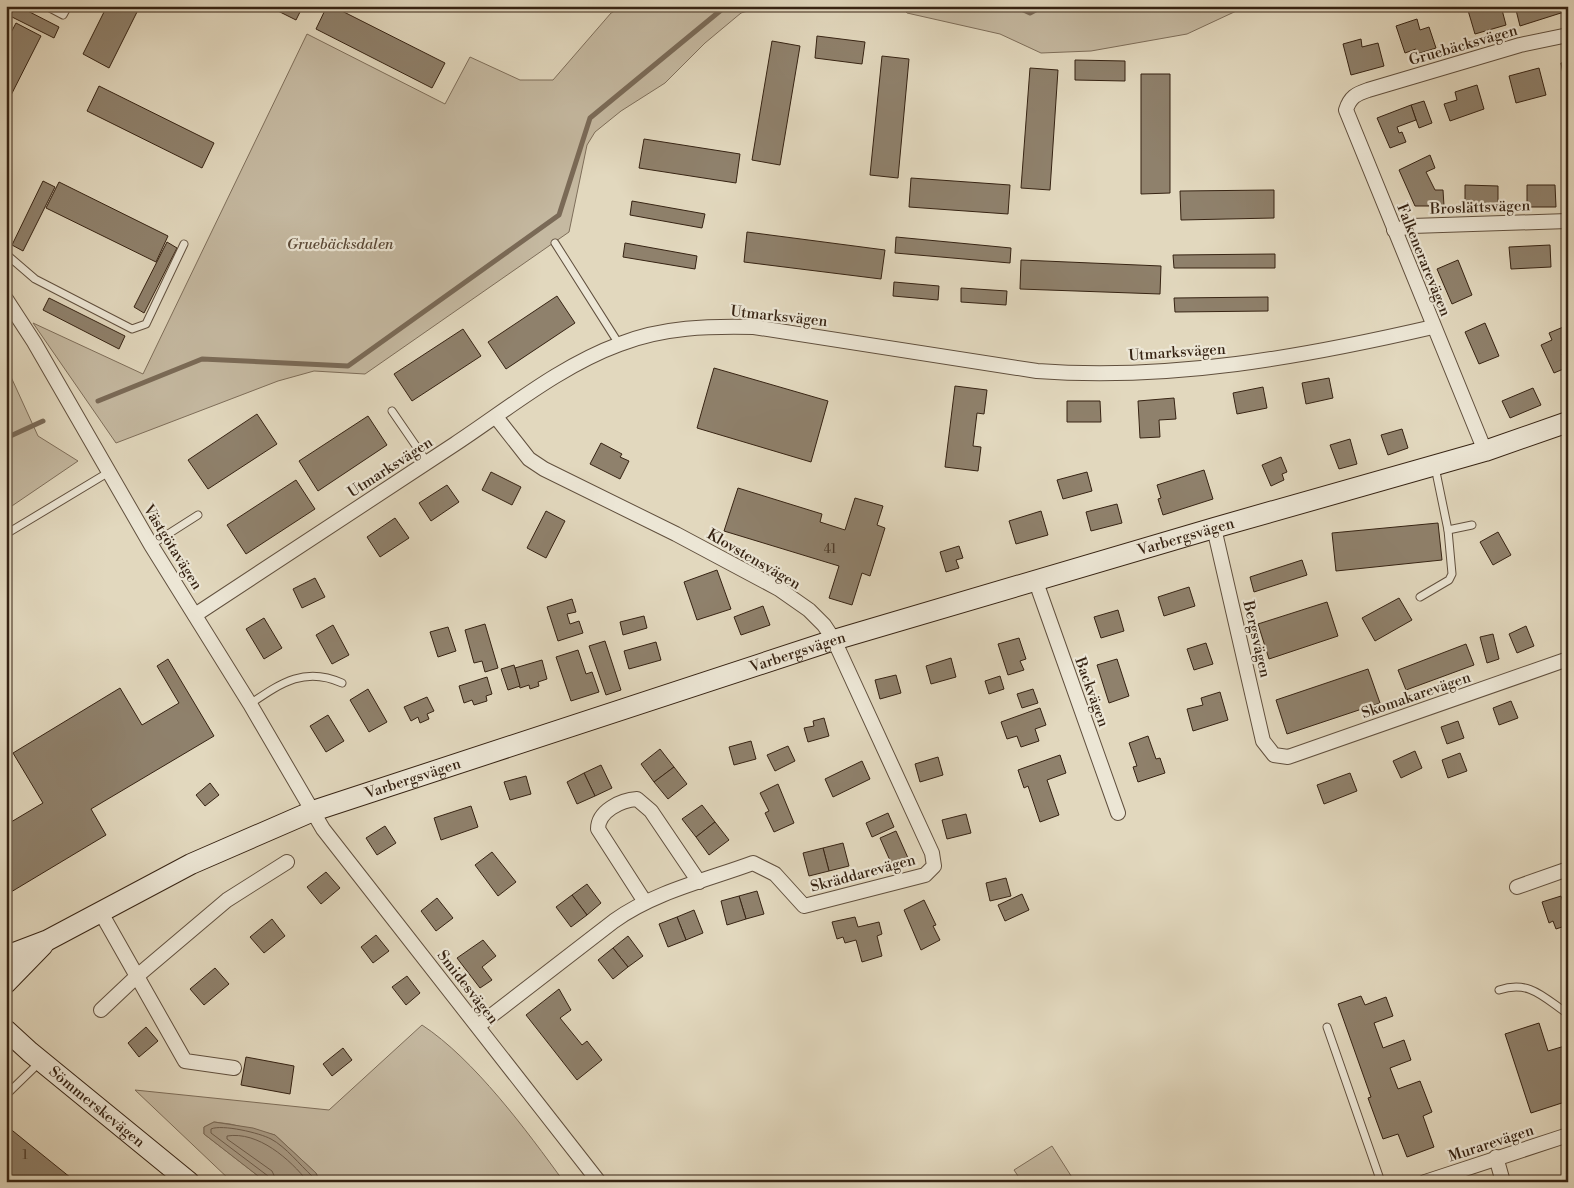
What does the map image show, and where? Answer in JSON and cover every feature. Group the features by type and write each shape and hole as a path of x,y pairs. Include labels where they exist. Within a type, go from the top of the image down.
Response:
{"main road":[{"name":"Varbergsvägen","path":"6,956 48,940 191,864 313,811 834,640 1214,528 1485,451 1568,422"},
{"name":"Varbergsvägen","path":"6,983 48,940"},
{"name":"Sömmerskevägen","path":"6,1030 189,1182"}],"street":[{"name":"Gruebäcksvägen","path":"1368,90 1520,45 1568,35"},
{"name":"Falkenerarevägen","path":"1368,90 1355,94 1349,100 1346,110 1485,451"},
{"name":"Broslättsvägen","path":"1394,230 1412,226 1568,221"},
{"name":"Västgötavägen","path":"6,299 34,342 151,545 250,704 313,811"},
{"name":"Utmarksvägen","path":"195,615 550,380 619,344 684,328 711,326 754,327 1037,370 1078,374 1147,373 1208,368 1257,361 1433,327"},
{"name":"Klovstensvägen","path":"496,417 529,460 676,534 779,589 809,610 824,625 834,640 932,853 934,866"},
{"name":"Bergsvägen","path":"1214,528 1263,741 1274,755"},
{"name":"Backvägen","path":"1036,582 1118,813"},
{"name":"Skomakarevägen","path":"1274,755 1288,757 1568,659"},
{"path":"645,902 598,829 598,823 602,816 617,805 630,800 637,799 652,811 699,882"},
{"name":"Smidesvägen","path":"313,811 323,829 599,1182"},
{"path":"101,1010 136,977 227,900 287,862"},
{"name":"Skräddarevägen","path":"478,1026 614,921 645,902 753,863 775,874 804,906 925,875 934,866"},
{"path":"1517,887 1568,869"},
{"path":"100,911 185,1060 234,1068"},
{"name":"Murarevägen","path":"1425,1182 1496,1157 1568,1135"},
{"path":"1496,1157 1503,1182"}],"lane":[{"path":"46,6 63,15 68,6"},
{"path":"555,243 619,344"},
{"path":"6,254 36,279 132,329 146,324 184,244"},
{"path":"392,411 426,462"},
{"path":"1420,597 1449,580 1452,574 1448,530 1435,464"},
{"path":"6,534 109,472"},
{"path":"151,545 198,515"},
{"path":"1448,530 1472,525"},
{"path":"250,704 300,675 327,676 342,683"},
{"path":"1499,990 1511,986 1523,986 1568,1014"},
{"path":"1327,1027 1381,1182"},
{"path":"6,1096 41,1061"}],"green space":[{"name":"Gruebäcksdalen","path":"624,6 764,6 741,13 705,43 665,83 621,111 595,132 587,145 569,232 365,374 314,371 278,381 116,443 33,323 143,374 307,34 445,104 470,57 520,80 553,80 611,13"},
{"path":"900,6 1247,6 1187,34 1091,51 1041,53 1000,34 907,13"},
{"path":"6,366 38,436 78,461 6,510"},
{"path":"422,1025 442,1039 499,1097 564,1182 320,1182 316,1173 275,1135 214,1122 204,1127 204,1134 262,1179 275,1182 232,1182 135,1090 329,1110"},
{"path":"1052,1146 1075,1182 1022,1182 1014,1170"}],"water":[{"path":"214,1122 253,1128 275,1135 316,1173 320,1182 275,1182 262,1179 204,1134 204,1127"}],"building":[{"path":"6,6 18,6 59,27 54,38 6,14"},
{"path":"107,6 140,6 109,68 83,54"},
{"path":"268,6 303,6 296,20"},
{"path":"327,6 332,6 445,63 432,88 316,29"},
{"path":"1501,6 1506,25 1475,34 1467,7"},
{"path":"1515,6 1563,6 1564,12 1520,26"},
{"path":"1417,19 1420,30 1429,27 1436,48 1417,54 1416,49 1405,53 1396,26"},
{"path":"16,23 41,36 6,105 6,42"},
{"path":"817,36 865,42 862,64 815,58"},
{"path":"1361,39 1362,47 1378,43 1384,66 1351,75 1343,44"},
{"path":"772,41 800,46 780,165 752,160"},
{"path":"882,56 909,59 898,178 870,175"},
{"path":"1075,60 1125,61 1125,81 1075,80"},
{"path":"1568,62 1568,86 1565,86 1561,63"},
{"path":"1030,68 1058,70 1050,190 1021,188"},
{"path":"1539,68 1546,95 1516,103 1509,76"},
{"path":"1141,74 1170,74 1170,193 1141,194"},
{"path":"1477,85 1484,109 1450,121 1444,104 1457,100 1455,92"},
{"path":"99,86 214,143 202,168 87,111"},
{"path":"1424,101 1432,123 1419,128 1411,105"},
{"path":"1411,105 1416,120 1397,127 1399,133 1402,132 1406,142 1390,148 1377,118"},
{"path":"644,139 740,154 736,183 639,168"},
{"path":"1430,155 1435,168 1426,172 1435,190 1443,190 1444,206 1415,206 1399,170"},
{"path":"911,178 1010,185 1008,214 909,207"},
{"path":"43,181 55,187 23,251 12,245"},
{"path":"59,182 168,236 156,262 46,208"},
{"path":"1465,185 1498,186 1498,207 1465,206"},
{"path":"1527,185 1555,185 1556,207 1527,207"},
{"path":"1274,190 1274,218 1181,220 1180,191"},
{"path":"632,201 705,214 702,228 630,215"},
{"path":"747,232 885,250 881,279 744,262"},
{"path":"896,237 1011,248 1010,263 895,253"},
{"path":"167,242 177,248 144,313 134,307"},
{"path":"625,243 697,256 695,269 623,257"},
{"path":"1550,245 1551,267 1511,269 1509,247"},
{"path":"1275,254 1275,268 1174,268 1173,255"},
{"path":"1021,260 1161,266 1160,294 1020,289"},
{"path":"1458,260 1472,295 1452,304 1437,269"},
{"path":"894,282 939,286 938,300 893,296"},
{"path":"961,288 1007,291 1006,305 961,302"},
{"path":"557,296 575,323 506,369 488,342"},
{"path":"1268,297 1268,311 1175,312 1174,298"},
{"path":"49,298 125,336 119,349 43,310"},
{"path":"1485,323 1499,356 1479,364 1465,332"},
{"path":"1568,325 1568,351 1562,354 1568,367 1554,373 1541,345 1552,340 1549,333"},
{"path":"463,329 481,356 412,401 394,374"},
{"path":"714,368 828,401 811,462 697,428"},
{"path":"1329,378 1333,398 1306,404 1302,383"},
{"path":"955,386 987,390 984,414 977,413 973,446 981,447 978,471 945,467"},
{"path":"1263,387 1267,408 1237,414 1233,393"},
{"path":"1533,388 1541,405 1510,418 1502,401"},
{"path":"1174,398 1176,419 1159,420 1160,437 1140,438 1138,401"},
{"path":"1067,401 1100,401 1101,422 1067,422"},
{"path":"257,414 277,444 208,489 188,460"},
{"path":"368,416 387,445 318,491 299,461"},
{"path":"1402,429 1408,448 1388,455 1381,435"},
{"path":"1350,439 1357,464 1339,469 1330,445"},
{"path":"601,443 622,454 620,457 629,461 620,479 590,464"},
{"path":"1281,457 1287,472 1282,474 1284,480 1271,486 1262,465"},
{"path":"1204,470 1213,499 1163,515 1158,499 1161,498 1157,485"},
{"path":"491,472 521,487 512,505 482,490"},
{"path":"1087,472 1092,491 1063,499 1057,480"},
{"path":"296,480 315,509 246,554 227,525"},
{"path":"447,485 459,502 431,521 419,503"},
{"path":"738,488 822,514 820,522 845,530 855,498 883,506 877,525 885,528 870,576 862,573 852,605 829,598 839,566 724,531"},
{"path":"1117,504 1122,523 1091,531 1086,512"},
{"path":"546,511 565,521 546,558 527,548"},
{"path":"1041,511 1048,535 1016,544 1009,521"},
{"path":"395,518 409,538 380,557 367,537"},
{"path":"1438,523 1442,560 1336,571 1332,533"},
{"path":"1498,532 1511,555 1493,565 1480,542"},
{"path":"959,546 963,558 956,560 959,568 946,572 940,552"},
{"path":"1302,560 1307,575 1254,592 1250,577"},
{"path":"717,570 731,609 697,620 684,582"},
{"path":"315,578 325,597 302,608 293,589"},
{"path":"1189,587 1195,606 1164,616 1158,597"},
{"path":"1399,598 1412,620 1375,641 1362,618"},
{"path":"572,599 576,612 567,614 570,624 579,621 583,633 558,641 547,607"},
{"path":"1327,602 1338,636 1269,659 1258,624"},
{"path":"763,606 770,625 741,635 734,617"},
{"path":"1118,610 1124,631 1101,638 1094,617"},
{"path":"644,616 647,628 623,635 620,622"},
{"path":"264,618 282,648 264,659 246,629"},
{"path":"485,624 498,668 485,672 482,661 474,663 465,630"},
{"path":"333,625 349,655 332,664 316,635"},
{"path":"1526,626 1534,646 1517,653 1509,634"},
{"path":"448,627 456,651 438,657 430,632"},
{"path":"1493,634 1499,659 1487,663 1480,637"},
{"path":"1019,638 1026,659 1020,661 1024,670 1008,675 998,644"},
{"path":"605,641 621,690 606,695 589,646"},
{"path":"656,642 661,660 629,669 624,651"},
{"path":"1206,643 1213,664 1194,670 1187,649"},
{"path":"1466,644 1474,665 1406,690 1398,670"},
{"path":"578,650 586,674 592,672 599,692 571,701 556,657"},
{"path":"951,658 956,677 931,684 926,666"},
{"path":"168,659 214,736 91,809 106,835 6,895 6,825 43,803 13,753 120,688 142,725 179,703 157,666"},
{"path":"1117,659 1129,696 1109,703 1097,665"},
{"path":"542,660 547,679 538,682 539,686 530,689 529,685 520,688 515,668"},
{"path":"514,665 520,686 508,690 501,669"},
{"path":"1368,669 1380,703 1287,734 1276,700"},
{"path":"896,675 901,693 880,699 875,680"},
{"path":"1000,676 1004,689 989,694 985,681"},
{"path":"487,677 492,694 486,696 487,701 474,705 472,700 464,703 459,686"},
{"path":"368,689 387,722 369,732 350,700"},
{"path":"1033,689 1038,703 1022,708 1017,694"},
{"path":"1220,692 1228,720 1193,731 1187,709 1203,705 1201,698"},
{"path":"427,697 434,711 427,714 429,719 420,723 418,717 411,721 404,707"},
{"path":"1511,701 1518,718 1499,725 1493,708"},
{"path":"1040,708 1046,725 1035,729 1039,741 1021,747 1017,736 1007,739 1001,722"},
{"path":"328,715 344,741 326,752 310,726"},
{"path":"824,718 829,736 808,742 804,728 814,726 813,721"},
{"path":"1458,721 1464,738 1447,744 1441,727"},
{"path":"1148,736 1156,759 1160,758 1165,773 1138,782 1133,767 1137,766 1129,743"},
{"path":"751,741 756,759 734,765 729,747"},
{"path":"788,746 795,761 775,771 767,755"},
{"path":"660,749 674,767 654,782 641,764"},
{"path":"1415,751 1422,768 1401,778 1393,761"},
{"path":"1460,753 1467,771 1448,778 1442,760"},
{"path":"1060,755 1066,773 1047,780 1059,815 1040,822 1028,786 1024,788 1018,770"},
{"path":"938,757 943,775 920,782 915,764"},
{"path":"862,761 870,779 833,797 825,779"},
{"path":"601,765 612,788 595,796 584,773"},
{"path":"674,767 687,784 668,799 654,782"},
{"path":"584,773 595,796 577,804 567,782"},
{"path":"1350,773 1357,791 1324,804 1317,785"},
{"path":"526,776 531,794 510,800 504,782"},
{"path":"210,783 219,795 205,806 196,795"},
{"path":"778,784 794,823 774,832 765,813 769,811 760,793"},
{"path":"702,805 715,822 696,837 682,819"},
{"path":"471,806 478,827 441,840 434,818"},
{"path":"888,813 894,827 872,837 866,823"},
{"path":"966,814 971,833 947,839 942,820"},
{"path":"715,822 729,840 709,855 696,837"},
{"path":"385,826 396,843 377,855 366,838"},
{"path":"896,831 908,858 892,865 880,838"},
{"path":"843,843 849,866 829,871 823,848"},
{"path":"823,848 829,871 809,876 803,853"},
{"path":"492,852 516,882 498,896 475,865"},
{"path":"326,872 340,888 321,904 307,887"},
{"path":"1006,878 1011,896 990,901 986,883"},
{"path":"587,884 601,903 587,915 572,895"},
{"path":"757,891 764,914 746,919 739,896"},
{"path":"1022,894 1029,910 1005,921 998,905"},
{"path":"572,895 587,915 571,927 556,907"},
{"path":"739,896 746,919 727,925 721,901"},
{"path":"1561,896 1568,916 1568,925 1556,929 1553,921 1549,923 1542,902"},
{"path":"437,898 453,918 436,931 421,911"},
{"path":"924,900 936,925 933,926 940,940 921,950 904,910"},
{"path":"694,910 703,933 686,940 677,917"},
{"path":"677,917 686,940 668,947 659,924"},
{"path":"855,917 858,927 879,922 882,934 877,936 882,956 862,962 856,940 845,943 843,937 837,939 832,922"},
{"path":"272,919 285,936 264,953 250,937"},
{"path":"376,935 389,951 373,963 361,947"},
{"path":"628,936 643,956 628,967 613,948"},
{"path":"483,940 496,956 482,967 492,980 480,988 457,958"},
{"path":"613,948 628,967 613,979 598,960"},
{"path":"215,968 229,984 204,1005 190,989"},
{"path":"407,976 420,993 406,1005 392,987"},
{"path":"559,989 571,1010 560,1018 582,1045 587,1041 602,1060 577,1080 526,1015"},
{"path":"1361,996 1365,1005 1386,997 1393,1016 1374,1023 1383,1048 1404,1040 1411,1060 1390,1068 1398,1089 1420,1081 1432,1112 1423,1116 1434,1147 1407,1157 1398,1134 1383,1139 1368,1098 1371,1097 1338,1004"},
{"path":"1539,1023 1548,1051 1568,1045 1568,1101 1531,1113 1505,1034"},
{"path":"146,1027 158,1041 139,1057 128,1043"},
{"path":"343,1048 352,1060 332,1076 323,1064"},
{"path":"246,1057 294,1066 290,1094 241,1085"},
{"path":"8,1127 76,1182 6,1182"}],"waterway":[{"path":"98,401 202,359 348,366 559,215 590,118 726,6"},
{"path":"1015,6 1030,13 1043,6"},
{"path":"6,438 43,421"}]}
